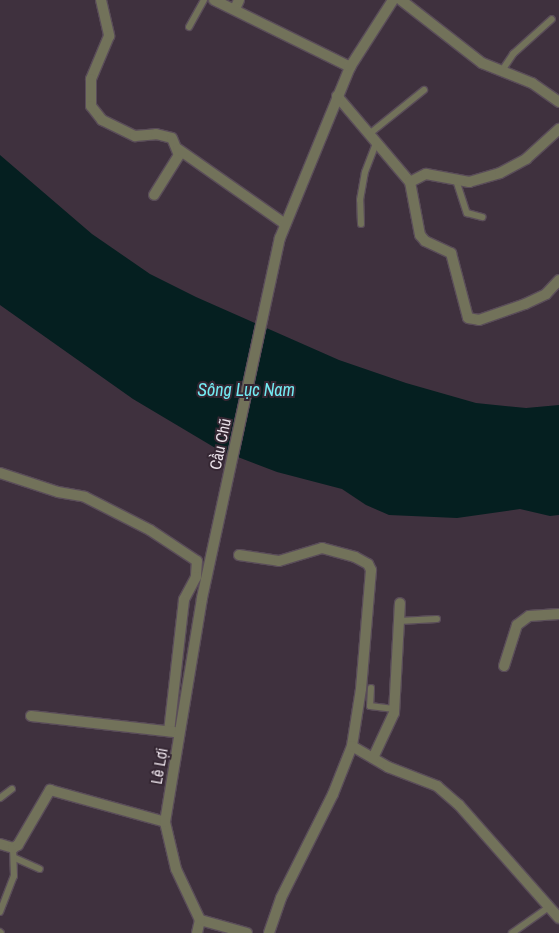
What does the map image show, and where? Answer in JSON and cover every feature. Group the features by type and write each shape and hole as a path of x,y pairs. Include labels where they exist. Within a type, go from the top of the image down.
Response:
{"street":[{"path":"101,0 109,36 91,79 94,114 135,136 166,135 178,149 285,224"},
{"path":"214,0 237,5 350,67"},
{"name":"Cầu Chũ","path":"202,598 280,238 350,67 393,0"},
{"path":"401,0 482,63 532,83 559,102"},
{"path":"337,96 368,135 410,182 420,235 424,241 451,253 468,318 479,320 525,304 546,294 559,280"},
{"path":"410,182 426,174 469,182 508,170 526,159 559,129"},
{"path":"154,195 179,155 178,149"},
{"path":"0,473 27,484 85,497 150,530 197,561 198,571 184,600 168,731"},
{"path":"240,555 279,562 322,548 368,564 371,570 362,679 352,746 333,794 281,898 269,933"},
{"name":"Lê Lợi","path":"200,920 176,870 165,822 202,598"},
{"path":"373,758 386,737 394,708 400,603"},
{"path":"504,666 517,625 529,616 559,614"},
{"path":"30,716 180,732"},
{"path":"352,746 373,758 437,786 459,805 559,918"},
{"path":"0,844 14,853 50,790 165,822"},
{"path":"198,933 200,920 247,933"}],"lane":[{"path":"189,27 204,0"},
{"path":"501,72 513,54 552,19"},
{"path":"368,135 424,90"},
{"path":"361,224 360,200 365,172 376,144"},
{"path":"456,180 467,213 482,217"},
{"path":"399,621 437,619"},
{"path":"371,688 370,706 394,708"},
{"path":"0,798 12,788"},
{"path":"14,853 40,869"},
{"path":"0,912 14,876 14,853"},
{"path":"512,933 549,907"}],"water":[{"name":"Sông Lục Nam","path":"0,155 92,234 150,274 196,297 339,360 406,383 476,403 526,408 559,405 559,515 550,516 520,509 457,518 389,515 366,505 342,489 277,472 217,449 133,399 0,305"}]}
